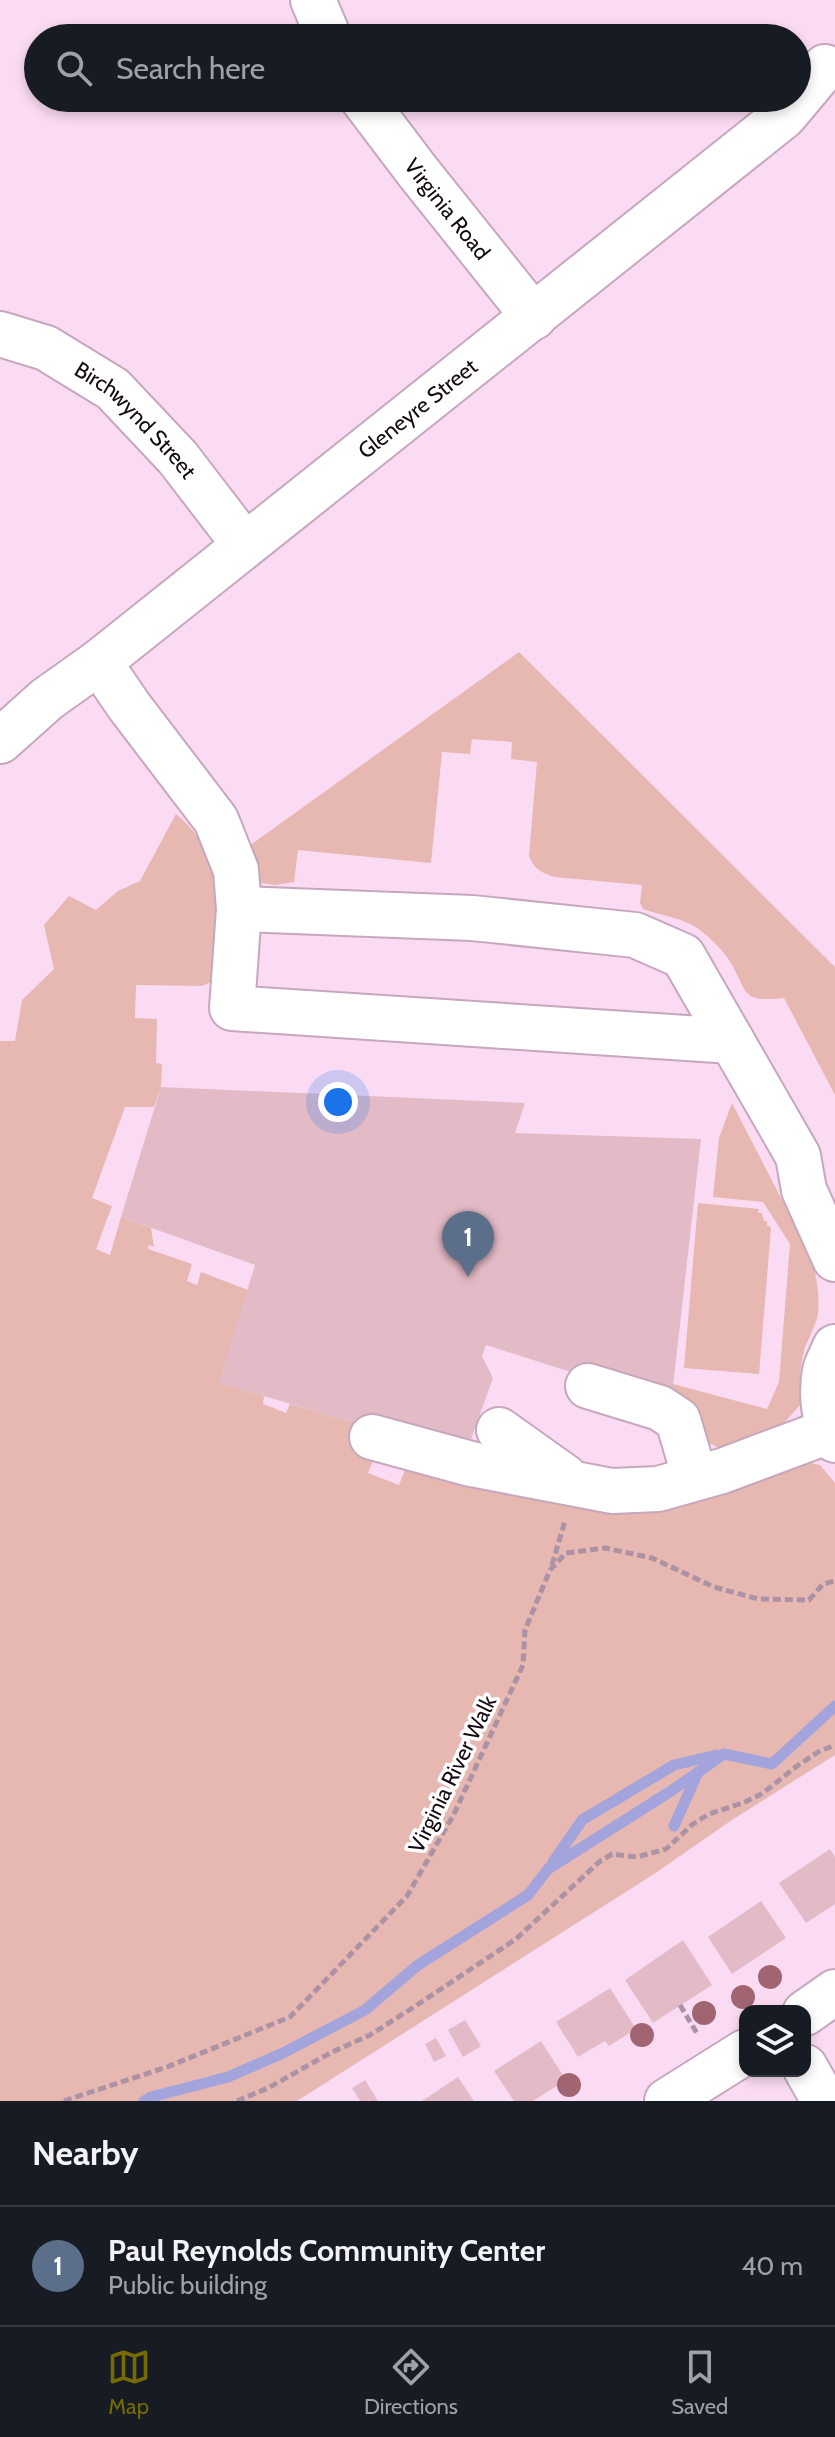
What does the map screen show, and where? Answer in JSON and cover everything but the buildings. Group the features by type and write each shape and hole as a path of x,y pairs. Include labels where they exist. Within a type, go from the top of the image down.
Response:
{"street":[{"path":"313,0 323,24"},
{"name":"Gleneyre Street","path":"811,84 825,67"},
{"name":"Virginia Road","path":"373,112 534,317"},
{"name":"Gleneyre Street","path":"0,741 47,699 99,662 787,112"},
{"name":"Birchwynd Street","path":"0,334 46,348 113,389 178,458 244,544"},
{"path":"99,662 137,718 216,820 236,870 239,909 232,1008 732,1041"},
{"path":"239,909 472,918 635,935 683,956 798,1156 804,1190 835,1259"},
{"path":"798,1156 831,1181 835,1189"},
{"path":"372,1437 471,1464 576,1486 612,1491 658,1489 832,1436 823,1399 825,1371 835,1347"},
{"path":"588,1386 660,1408 678,1420 695,1478"},
{"path":"499,1430 576,1486"},
{"path":"811,2009 835,1992"},
{"path":"667,2101 739,2056"},
{"path":"811,2077 824,2101"}],"path":[{"name":"Virginia River Walk","path":"64,2101 167,2067 290,2017 407,1896 454,1814 523,1665 525,1630 550,1570 576,1486"},
{"path":"550,1570 566,1553 605,1548 652,1558 714,1587 758,1599 809,1600 823,1584 835,1581"},
{"path":"237,2101 370,2035 414,2007 516,1939 599,1862 612,1854 637,1857 666,1849 709,1814 763,1793 818,1752 835,1745"}],"shaded area":[{"path":"519,652 835,967 835,1095 784,998 759,999 752,996 743,987 726,955 702,932 686,922 643,909 640,903 642,885 554,877 536,867 529,856 537,762 511,759 512,742 472,739 470,754 442,752 431,863 298,850 294,882 275,885 256,882 249,846"},
{"path":"176,814 194,832 206,851 213,871 217,913 211,982 202,986 136,985 135,1018 157,1019 156,1063 162,1064 161,1087 154,1107 125,1107 92,1198 112,1206 96,1249 110,1255 121,1217 151,1228 154,1247 149,1245 148,1249 192,1264 187,1281 197,1285 201,1272 248,1290 220,1383 264,1396 263,1404 286,1413 290,1404 366,1426 376,1453 368,1473 399,1485 409,1459 495,1483 805,1462 820,1465 835,1483 835,1755 297,2101 0,2101 0,1041 15,1041 22,1000 54,969 44,925 69,896 96,910 118,891 140,881"},
{"path":"732,1103 812,1258 818,1307 817,1319 804,1350 800,1405 776,1432 721,1449 707,1442 695,1412 686,1400 672,1390 673,1384 767,1409 779,1382 790,1244 763,1202 713,1197 719,1138"},
{"path":"698,1203 759,1209 758,1213 762,1213 764,1221 771,1228 759,1374 684,1368"}],"waterway":[{"path":"144,2101 228,2077 283,2053 365,2010 418,1965 528,1895 548,1869 724,1754 772,1764 835,1706"},
{"path":"553,1862 582,1820 674,1765 717,1755"},
{"path":"674,1826 698,1772"}],"place":[{"name":"Paul Reynolds Community Center","path":"468,1277"}]}
